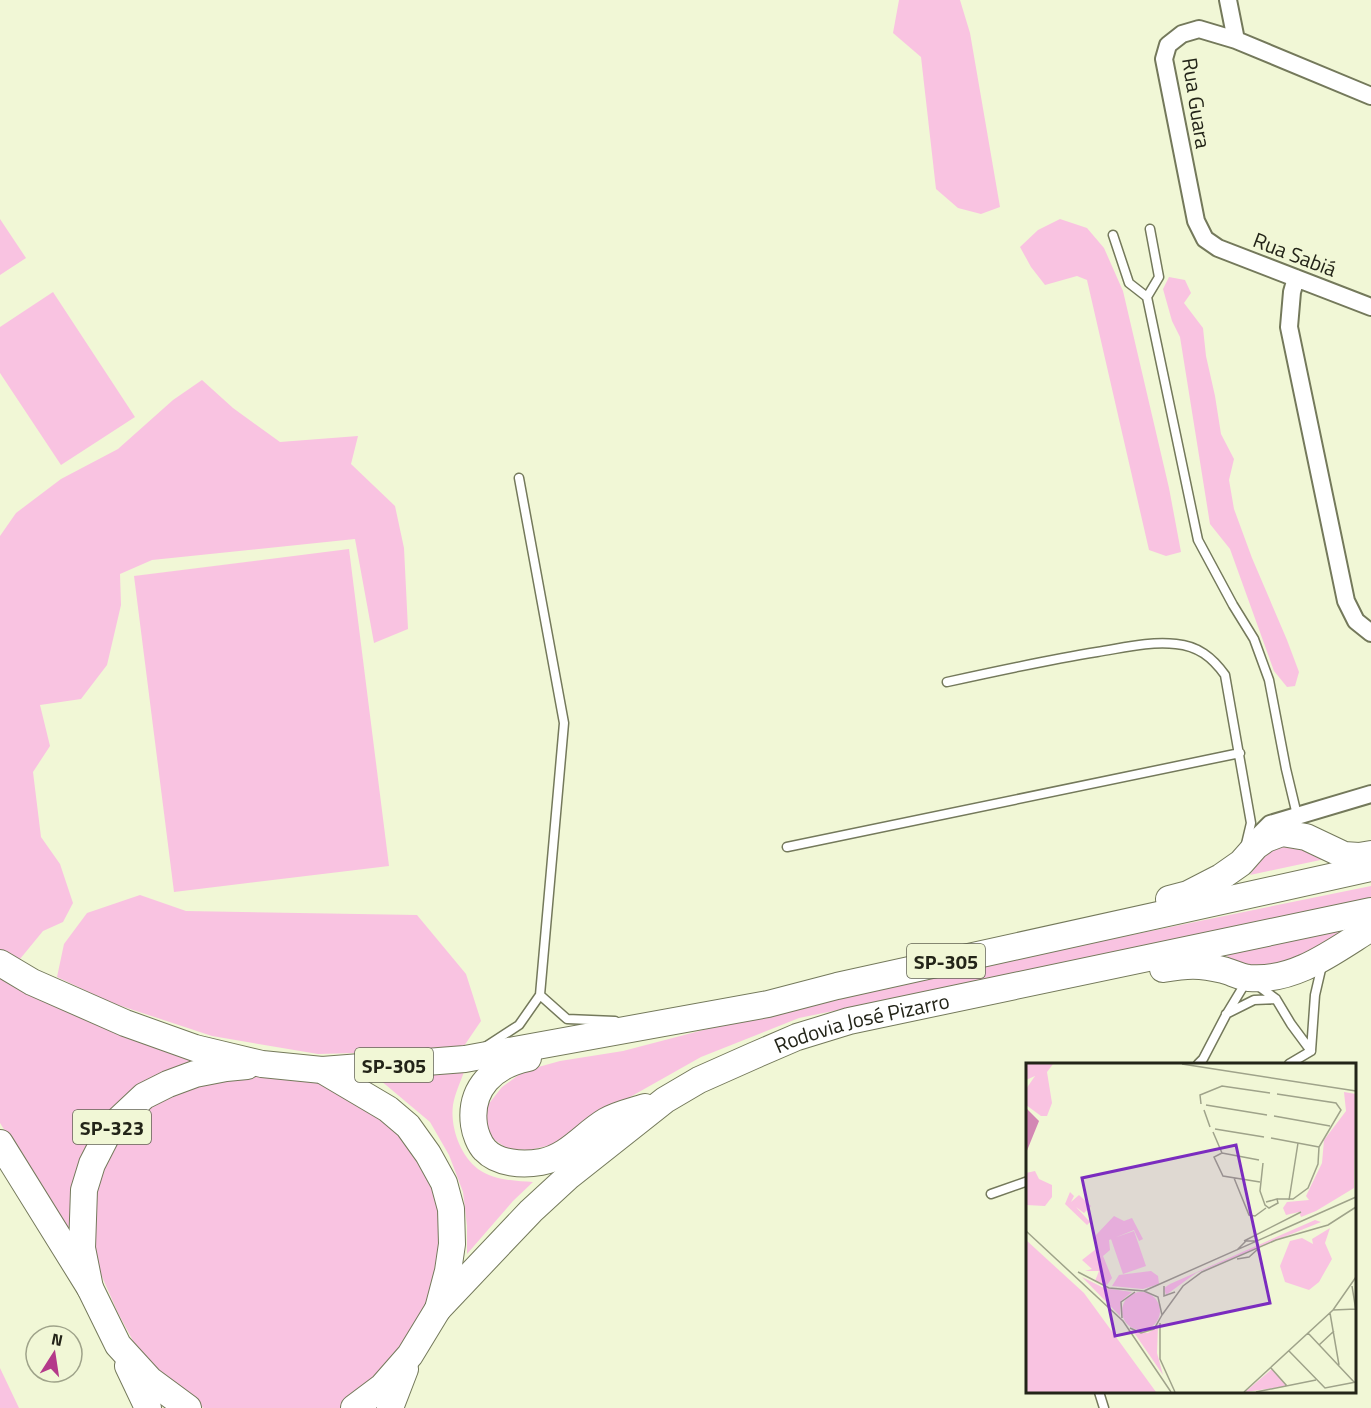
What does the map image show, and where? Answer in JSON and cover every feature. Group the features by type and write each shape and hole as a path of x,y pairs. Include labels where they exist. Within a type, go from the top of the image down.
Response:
{"main road":[{"path":"1094,929 1139,907 1188,894 1242,863 1256,846 1266,839 1302,826 1344,855 1371,854"},
{"path":"1094,929 1371,868"},
{"name":"Rodovia José Pizarro","path":"438,1309 531,1211 569,1176 665,1100 699,1080 797,1037 849,1021 1371,911"},
{"path":"1071,974 1110,979 1193,964 1221,969 1248,978 1275,976 1299,970 1324,958 1371,928"},
{"name":"Rodovia José Pizarro","path":"322,1071 465,1059 768,1004 849,983 1094,929"},
{"name":"SP-323","path":"0,963 32,982 125,1023 195,1048 262,1064 322,1071 387,1109 408,1126 428,1154 444,1183 451,1209 452,1244 448,1271 438,1309 410,1355 382,1387 354,1408"},
{"path":"628,1029 591,1046 521,1060 500,1068 488,1077 475,1099 473,1115 475,1131 484,1149 497,1158 519,1163 543,1161 569,1150 607,1121 665,1100"},
{"name":"SP-323","path":"90,1288 82,1248 84,1190 92,1164 111,1127 144,1096 168,1084 195,1074 262,1064"},
{"name":"SP-323","path":"0,1143 90,1288 148,1408"},
{"name":"SP-323","path":"118,1345 150,1380 188,1408"},
{"name":"SP-323","path":"390,1408 410,1355"}],"street":[{"path":"1228,0 1236,40"},
{"name":"Rua Guara","path":"1205,239 1196,221 1164,59 1168,45 1182,34 1199,29 1236,40 1371,96"},
{"name":"Rua Sabiá","path":"1205,239 1218,248 1371,307"},
{"path":"1296,278 1292,292 1289,327 1341,578 1346,601 1356,621 1371,633"},
{"path":"1270,824 1289,827 1302,826 1371,794"},
{"path":"1242,863 1255,837 1270,824 1302,826"}],"lane":[{"path":"1147,297 1159,277 1150,229"},
{"path":"1113,235 1129,283 1147,297 1198,540 1254,639 1269,680 1286,769 1302,826"},
{"path":"465,1059 519,1025 540,995 564,723 519,478"},
{"path":"947,682 1033,663 1148,644 1177,644 1201,652 1215,661 1225,675 1251,823 1242,863"},
{"path":"787,847 1240,753"},
{"path":"1251,823 1270,824"},
{"path":"1311,1051 1315,995 1324,958"},
{"path":"1200,1063 1248,978 1276,999 1311,1051"},
{"path":"540,995 567,1018 662,1023"},
{"path":"1226,1015 1254,1000 1276,999"},
{"path":"1292,1063 1311,1051"},
{"path":"991,1194 1026,1182"},
{"path":"1099,1393 1104,1408"}],"shaded area":[{"path":"899,0 960,0 970,33 1000,207 981,214 958,208 936,189 921,57 893,33"},
{"path":"0,219 26,258 0,275"},
{"path":"1060,219 1087,228 1104,248 1123,291 1169,488 1181,552 1166,556 1149,550 1087,280 1077,276 1045,285 1031,267 1020,247 1038,230"},
{"path":"1169,277 1185,280 1191,293 1184,303 1203,328 1221,434 1234,459 1229,480 1234,509 1299,672 1295,686 1287,687 1274,671 1230,549 1210,524 1180,337 1172,321 1163,289"},
{"path":"53,292 135,417 61,465 0,373 0,327"},
{"path":"202,380 233,408 280,442 358,436 351,464 395,506 404,548 408,629 374,643 355,539 152,560 120,574 121,605 107,665 81,699 40,705 50,746 33,772 41,837 60,864 73,903 63,922 43,931 20,959 0,952 0,536 16,513 61,479 118,449 173,400"},
{"path":"349,549 389,866 174,892 134,576"},
{"path":"1292,841 1325,859 1250,875 1263,856 1278,843"},
{"path":"1371,886 1371,901 799,1018 701,1057 623,1101 556,1144 529,1150 508,1149 487,1132 484,1120 487,1106 502,1087 524,1071 560,1061 623,1051 837,995"},
{"path":"140,895 186,911 417,915 466,974 481,1021 464,1046 397,1052 318,1054 212,1036 112,1003 57,977 64,944 87,913"},
{"path":"1345,928 1322,945 1278,967 1253,966 1236,962 1224,954"},
{"path":"0,978 69,1012 146,1044 218,1063 111,1115 75,1242 0,1123"},
{"path":"465,1069 455,1096 452,1113 461,1148 478,1169 490,1176 533,1182 513,1201 467,1254 467,1226 463,1192 449,1155 430,1122 380,1080"},
{"path":"258,1073 320,1080 382,1117 415,1150 435,1192 444,1241 436,1282 415,1329 382,1376 340,1408 204,1408 187,1400 139,1352 99,1270 91,1234 92,1196 118,1135 141,1109 195,1083"},
{"path":"0,1368 19,1408 0,1408"}]}
